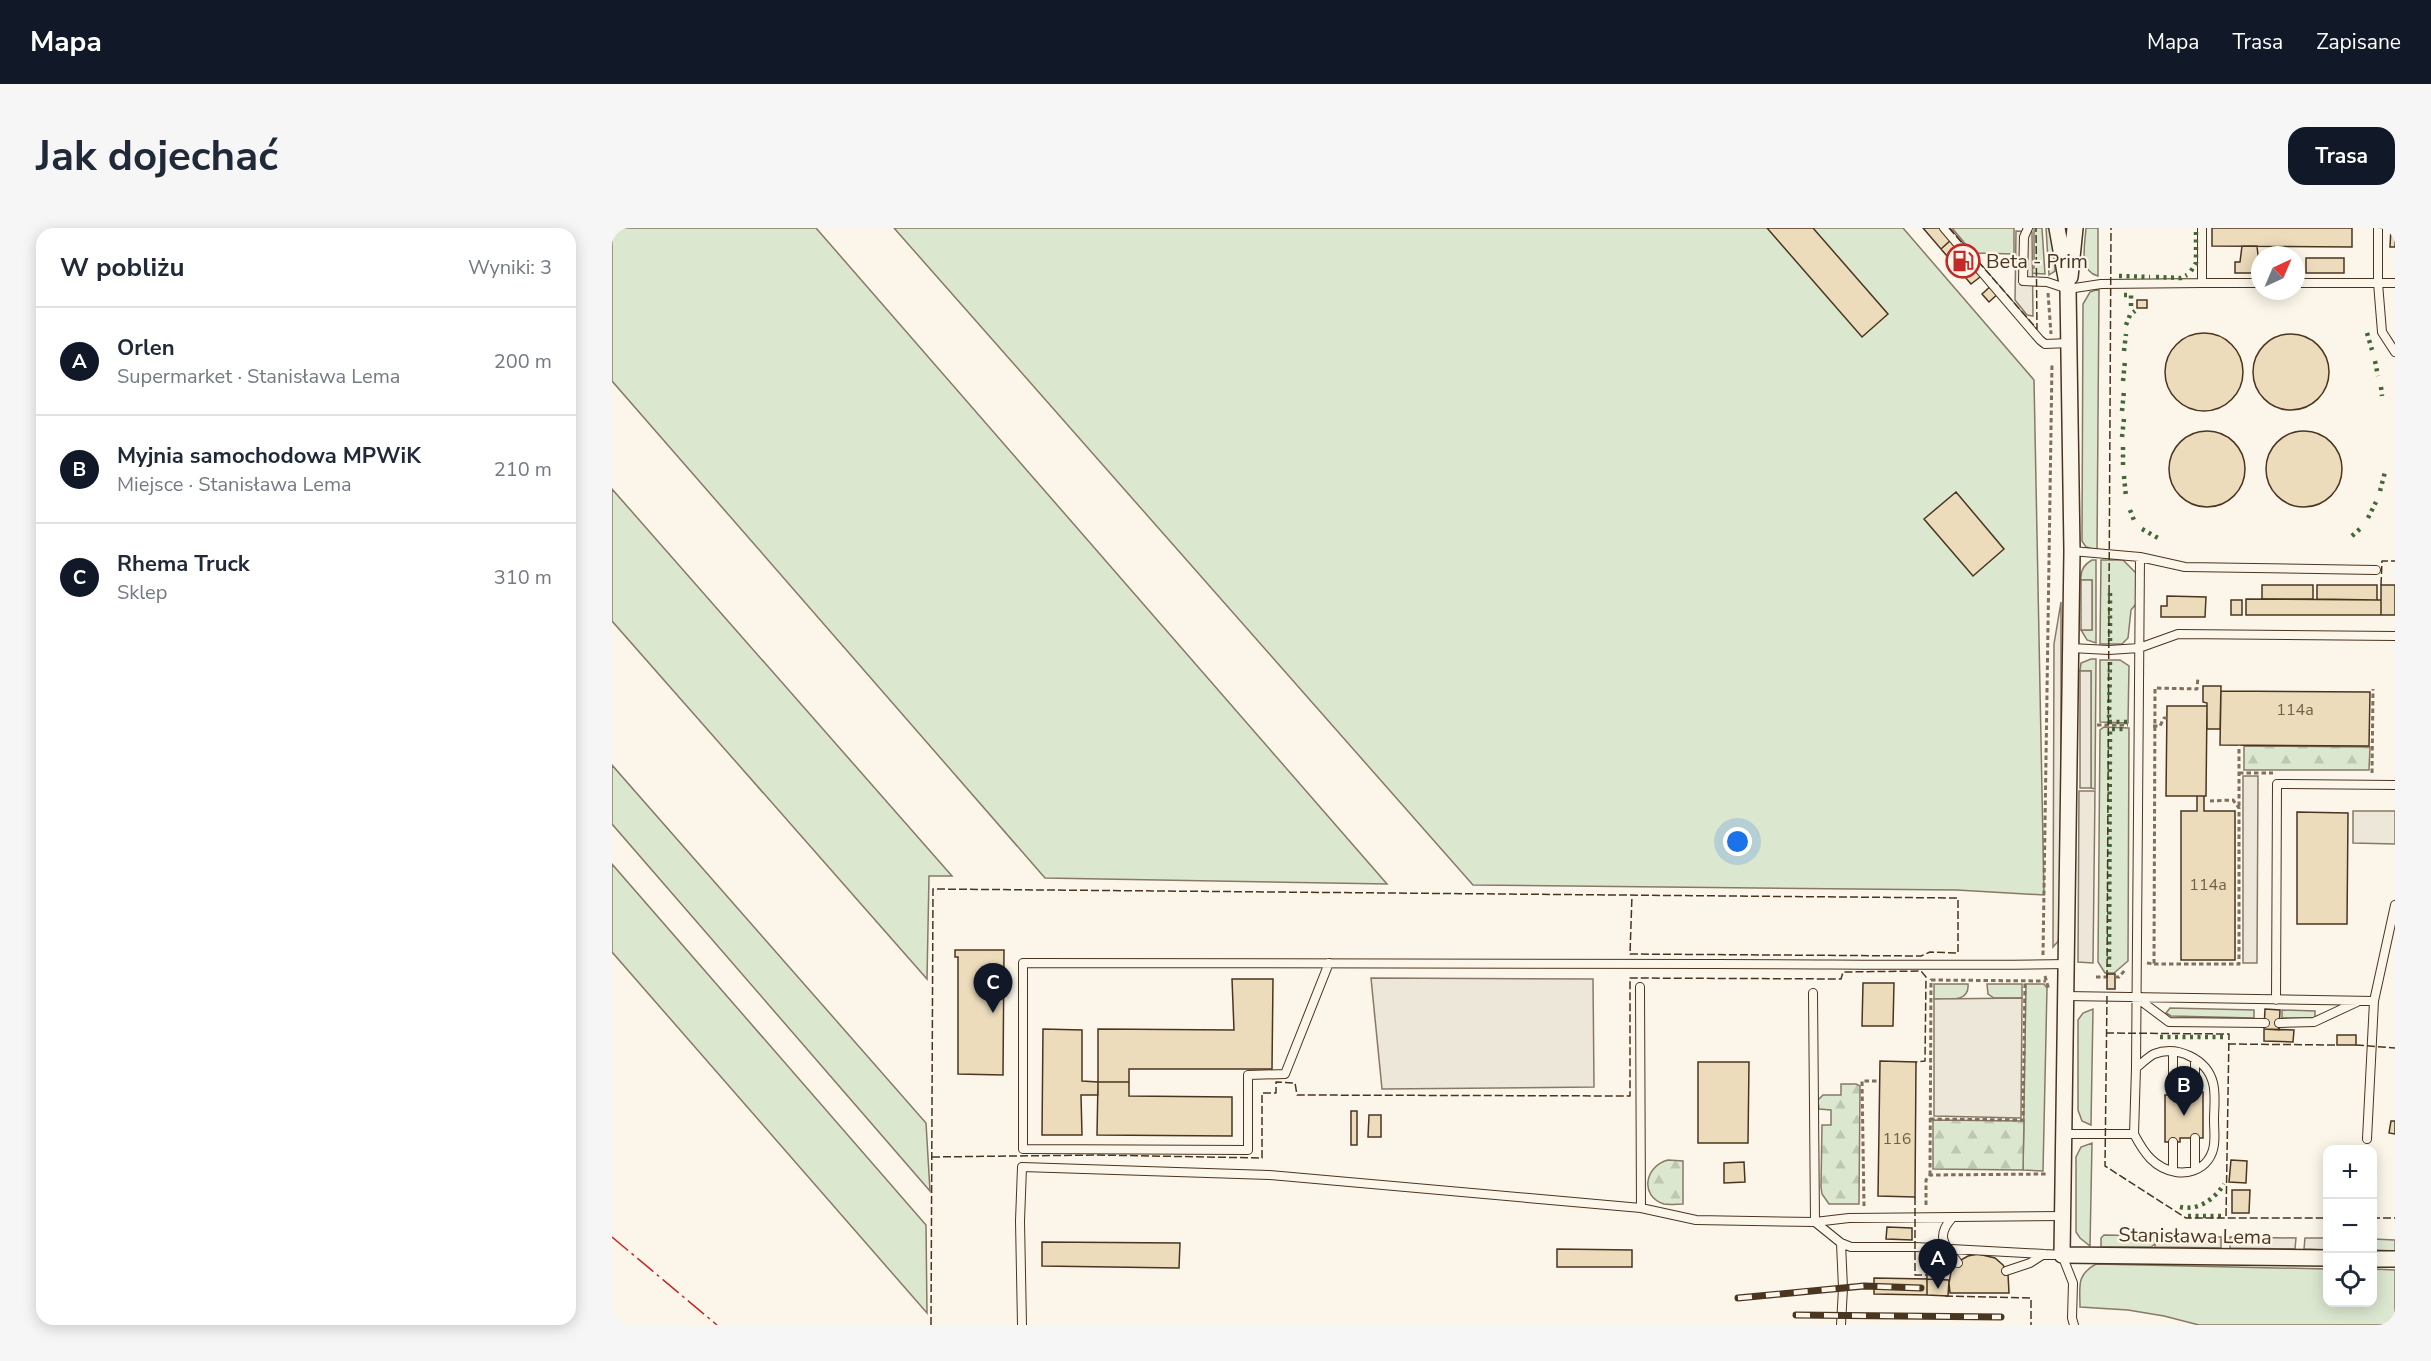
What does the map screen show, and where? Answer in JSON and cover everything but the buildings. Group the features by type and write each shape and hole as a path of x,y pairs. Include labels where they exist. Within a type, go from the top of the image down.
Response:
{"street":[{"path":"2057,228 2068,289 2072,551 2062,1255"},
{"path":"2068,289 2075,228"},
{"name":"Stanisława Lema","path":"2062,1255 2323,1258"},
{"path":"2377,1259 2395,1259"}],"lane":[{"path":"1944,228 2034,334 2045,344 2070,343"},
{"path":"2028,228 2024,237 2023,281 2047,282 2068,289 2101,284 2251,283"},
{"path":"2202,228 2202,283"},
{"path":"2378,228 2378,283 2382,332 2395,352"},
{"path":"2305,283 2395,284"},
{"path":"2072,551 2140,557 2185,567 2376,570"},
{"path":"2136,1068 2154,1054 2173,1052 2189,1055 2209,1072 2214,1084 2214,1148 2208,1160 2186,1174 2164,1170 2151,1160 2134,1134 2140,557"},
{"path":"2071,648 2109,650 2139,648 2178,634 2395,636"},
{"path":"2276,1000 2277,784 2395,785"},
{"path":"2367,1139 2374,1001 2395,905"},
{"path":"1329,963 1285,1074 1248,1075 1248,1150 1023,1149 1023,963 1329,963 2067,964"},
{"path":"1640,987 1641,1208"},
{"path":"1813,993 1815,1222"},
{"path":"2066,996 2374,1001"},
{"path":"2136,997 2169,1022 2265,1023"},
{"path":"2279,1023 2314,1022 2359,1001"},
{"path":"2173,1052 2173,1095"},
{"path":"2195,1059 2195,1092"},
{"path":"2064,1134 2134,1134"},
{"path":"2195,1138 2195,1169"},
{"path":"2173,1142 2173,1171"},
{"path":"1022,1325 1020,1221 1022,1167 1269,1175 1641,1208 1696,1220 1815,1222 1849,1218 1915,1216 1953,1218 2063,1216"},
{"path":"1953,1218 1943,1229 1942,1238 1958,1263"},
{"path":"1815,1222 1841,1243 1851,1247 2062,1255 2073,1283 2072,1318 2074,1325"},
{"path":"1841,1243 1843,1288 1841,1325"},
{"path":"2006,1271 2030,1263 2044,1254"}],"path":[{"path":"2049,1000 2043,964 2044,761 2052,344"},
{"path":"2154,964 2155,688 2197,689 2198,677"},
{"path":"2372,773 2373,689"},
{"path":"2145,726 2160,726 2164,718 2167,718"},
{"path":"2097,725 2129,725"},
{"path":"2145,963 2239,964 2239,745"},
{"path":"2239,773 2282,773"},
{"path":"2210,801 2233,800 2239,808"},
{"path":"2115,977 2128,967"},
{"path":"2096,977 2108,977"},
{"path":"1926,1207 1926,1180 1930,1174 1931,980 2046,981"},
{"path":"1930,1119 2023,1120 2025,981"},
{"path":"1874,1207 1863,1206 1862,1081 1880,1081"},
{"path":"1930,1174 2047,1174 2047,1163"}],"green space":[{"path":"612,228 816,228 1387,884 1045,878 612,381"},
{"path":"894,228 1903,228 2034,380 2044,895 1957,890 1473,885"},
{"path":"1952,228 2014,228 2014,254 1973,253"},
{"path":"2034,228 2042,228 2045,274 2030,273 2027,269 2034,268"},
{"path":"2046,228 2052,228 2055,265 2055,271 2049,275"},
{"path":"2086,228 2098,228 2098,276 2088,269 2085,263"},
{"path":"2099,289 2097,550 2086,547 2082,541 2083,304 2090,292"},
{"path":"612,489 952,876 929,876 927,979 612,621"},
{"path":"2096,560 2096,643 2087,640 2081,630 2092,630 2092,580 2081,580 2081,577 2084,566"},
{"path":"2101,560 2123,560 2136,573 2136,604 2131,610 2128,638 2122,644 2100,644"},
{"path":"2096,659 2095,789 2091,788 2091,671 2080,671 2081,663"},
{"path":"2100,660 2120,660 2129,666 2128,723 2100,722"},
{"path":"2104,727 2129,728 2128,961 2114,973 2105,973 2098,962 2100,730"},
{"path":"2244,746 2370,747 2369,770 2244,770"},
{"path":"612,765 926,1123 930,1191 612,824"},
{"path":"612,864 926,1225 927,1313 612,952"},
{"path":"1934,984 1968,984 1968,990 1957,999 1934,999"},
{"path":"1987,984 2022,984 2022,998 1994,998 1988,994"},
{"path":"2026,984 2044,984 2047,988 2043,1171 2023,1170"},
{"path":"2170,1008 2254,1010 2254,1018 2171,1016 2166,1013"},
{"path":"2093,1009 2091,1125 2082,1121 2078,1110 2078,1020 2083,1013"},
{"path":"2282,1010 2315,1011 2315,1018 2282,1018"},
{"path":"1841,1084 1860,1086 1859,1204 1829,1204 1822,1194 1822,1125 1831,1125 1831,1110 1819,1109 1818,1100 1823,1095 1841,1095"},
{"path":"1933,1120 2024,1121 2023,1170 1933,1169"},
{"path":"2092,1143 2090,1246 2076,1232 2076,1157 2081,1147"},
{"path":"1668,1160 1683,1161 1683,1204 1664,1204 1651,1195 1648,1188 1650,1174 1654,1168"},
{"path":"2104,1235 2155,1236 2155,1244 2151,1247 2101,1247 2101,1238"},
{"path":"2377,1239 2395,1240 2395,1251 2377,1250"},
{"path":"2096,1264 2323,1269 2323,1307 2377,1307 2377,1269 2395,1270 2395,1325 2199,1325 2128,1310 2080,1307 2080,1282 2090,1268"}],"shaded area":[{"path":"2016,231 2032,232 2033,316 2027,315 2015,300"},
{"path":"2081,580 2092,580 2092,630 2081,630"},
{"path":"2061,602 2061,938 2053,947 2054,644"},
{"path":"2080,671 2091,671 2091,788 2080,788"},
{"path":"2243,776 2258,776 2257,963 2243,963"},
{"path":"2079,791 2095,791 2093,963 2078,962"},
{"path":"2353,811 2395,811 2395,844 2353,843"},
{"path":"1371,978 1593,979 1594,1087 1382,1089"},
{"path":"2022,998 2021,1118 1934,1116 1934,999"},
{"path":"2155,1236 2221,1237 2221,1248 2155,1247"},
{"path":"2230,1237 2296,1238 2295,1249 2230,1248"},
{"path":"2305,1238 2323,1238 2323,1250 2304,1249"}],"railway":[{"path":"1738,1298 1864,1286 1921,1288"},
{"path":"1796,1315 2001,1317"}],"hedge":[{"path":"2191,271 2196,263 2196,228"},
{"path":"2156,277 2181,278 2187,275"},
{"path":"2119,276 2150,277"},
{"path":"2124,295 2131,295 2131,308"},
{"path":"2126,325 2130,315 2135,311"},
{"path":"2367,333 2372,350"},
{"path":"2124,351 2126,334"},
{"path":"2123,381 2125,361"},
{"path":"2375,361 2378,376"},
{"path":"2381,387 2382,396"},
{"path":"2122,411 2124,391"},
{"path":"2122,437 2124,419"},
{"path":"2123,447 2123,466"},
{"path":"2380,491 2385,472"},
{"path":"2124,476 2126,497"},
{"path":"2368,518 2376,502"},
{"path":"2130,510 2135,523"},
{"path":"2352,536 2362,527"},
{"path":"2142,529 2158,538"},
{"path":"2110,592 2110,641"},
{"path":"2110,662 2109,722 2127,722"},
{"path":"2109,967 2110,729 2127,729"},
{"path":"2160,1037 2224,1037"},
{"path":"2180,1207 2187,1208 2205,1203 2224,1184"},
{"path":"2188,1216 2224,1216"}],"fence":[{"path":"1949,228 2037,329 2036,228"},
{"path":"2107,978 2111,228"},
{"path":"2381,585 2382,561 2395,561"},
{"path":"931,1325 933,889 1958,898 1958,953 1930,952 1921,956 1630,954 1632,895"},
{"path":"932,1157 1097,1155 1262,1158 1262,1093 1276,1093 1276,1082 1295,1083 1297,1095 1630,1096 1630,978 1841,979 1843,972 1921,971 1926,977 1925,1061 1916,1062"},
{"path":"2107,996 2105,1166 2186,1218 2323,1218"},
{"path":"2106,1033 2229,1034 2226,1218"},
{"path":"2228,1044 2337,1045"},
{"path":"2356,1045 2395,1048"},
{"path":"1915,1197 1915,1275 1927,1275 1927,1279"},
{"path":"2377,1218 2395,1218"},
{"path":"1945,1296 2031,1298 2031,1325"}],"power":[{"path":"612,1237 717,1325"}],"place":[{"name":"Beta - Prim","path":"1963,261"},
{"name":"Rhema Truck","path":"993,1013"},
{"name":"Myjnia samochodowa MPWiK","path":"2184,1116"},
{"name":"Orlen","path":"1938,1289"}]}
